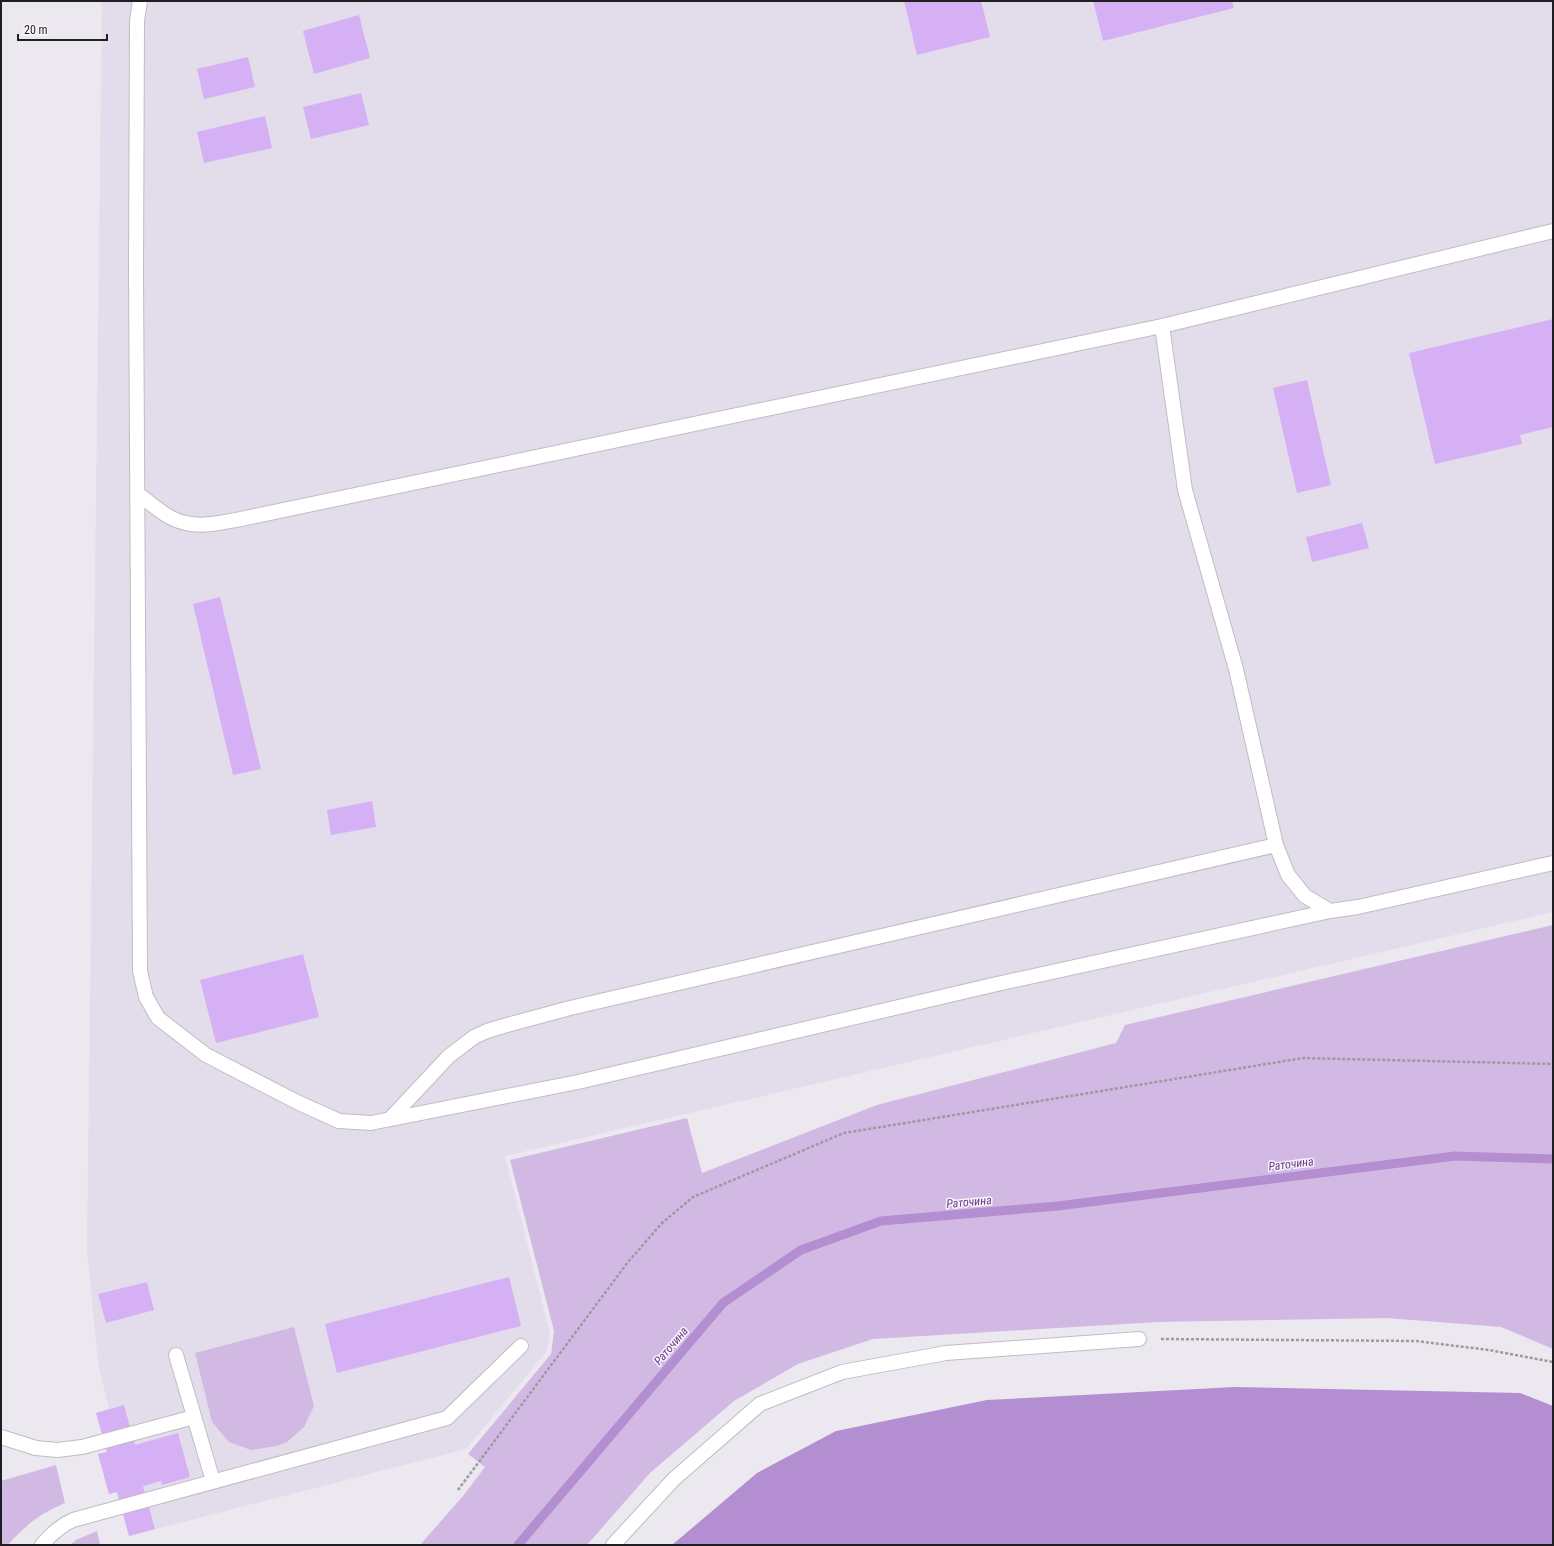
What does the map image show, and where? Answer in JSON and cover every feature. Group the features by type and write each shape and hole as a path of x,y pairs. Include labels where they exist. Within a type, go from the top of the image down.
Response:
{"lane":[{"path":"140,1 137,21 140,971 146,997 158,1018 206,1056 299,1103 339,1121 371,1123 586,1080 997,984 1330,911 1358,907 1553,863"},
{"path":"138,494 171,517 186,523 214,524 1162,326 1553,231"},
{"path":"1162,326 1185,490 1236,669 1276,845 1288,875 1305,896 1330,911"},
{"path":"390,1119 449,1056 474,1037 507,1025 570,1008 1276,845"},
{"path":"613,1545 674,1479 760,1404 842,1372 946,1353 1139,1339"},
{"path":"42,1545 60,1526 73,1520 447,1418 521,1346"},
{"path":"176,1355 213,1481"},
{"path":"1,1437 36,1448 57,1450 82,1447 194,1417"}],"path":[{"path":"458,1490 628,1262 662,1223 693,1197 844,1133 1303,1058 1553,1064"},
{"path":"1139,1339 1416,1341 1489,1350 1553,1362"}],"shaded area":[{"path":"102,1 1553,1 1553,912 505,1156 550,1333 547,1351 466,1449 129,1536 117,1492 109,1494 98,1454 107,1452 96,1413 109,1409 98,1363 87,1251"},
{"path":"1553,925 1553,1349 1501,1327 1387,1318 1158,1322 873,1339 798,1364 734,1401 650,1473 587,1545 420,1545 463,1496 485,1467 468,1454 551,1354 554,1331 510,1160 687,1118 702,1173 877,1105 1116,1043 1125,1025"},
{"path":"294,1327 314,1406 304,1427 287,1442 277,1446 251,1450 229,1442 212,1422 195,1353"},
{"path":"1235,1387 1520,1393 1553,1406 1553,1545 672,1545 757,1473 836,1431 987,1400"},
{"path":"56,1465 65,1503 34,1520 8,1545 1,1545 1,1481"},
{"path":"97,1531 100,1545 70,1545 76,1540"}],"building":[{"path":"904,1 981,1 990,37 917,55"},
{"path":"1093,1 1232,1 1234,8 1103,41"},
{"path":"359,15 370,58 314,74 303,31"},
{"path":"248,57 255,87 204,99 197,69"},
{"path":"361,93 369,125 311,139 303,107"},
{"path":"265,116 272,148 204,163 197,132"},
{"path":"1553,319 1553,427 1520,435 1522,444 1435,464 1409,353"},
{"path":"1307,380 1331,485 1297,493 1273,388"},
{"path":"1362,523 1369,548 1312,562 1306,537"},
{"path":"220,597 261,769 233,775 193,604"},
{"path":"372,801 376,827 331,835 327,810"},
{"path":"303,954 319,1017 216,1043 200,980"},
{"path":"509,1277 521,1326 337,1373 325,1324"},
{"path":"147,1282 154,1310 106,1323 98,1294"},
{"path":"124,1405 135,1445 178,1433 190,1477 162,1485 161,1481 143,1486 155,1529 129,1536 117,1492 109,1494 98,1454 107,1452 96,1413"}],"waterway":[{"name":"Раточина","path":"518,1545 723,1303 801,1250 881,1221 1058,1206 1455,1156 1553,1159"}]}
